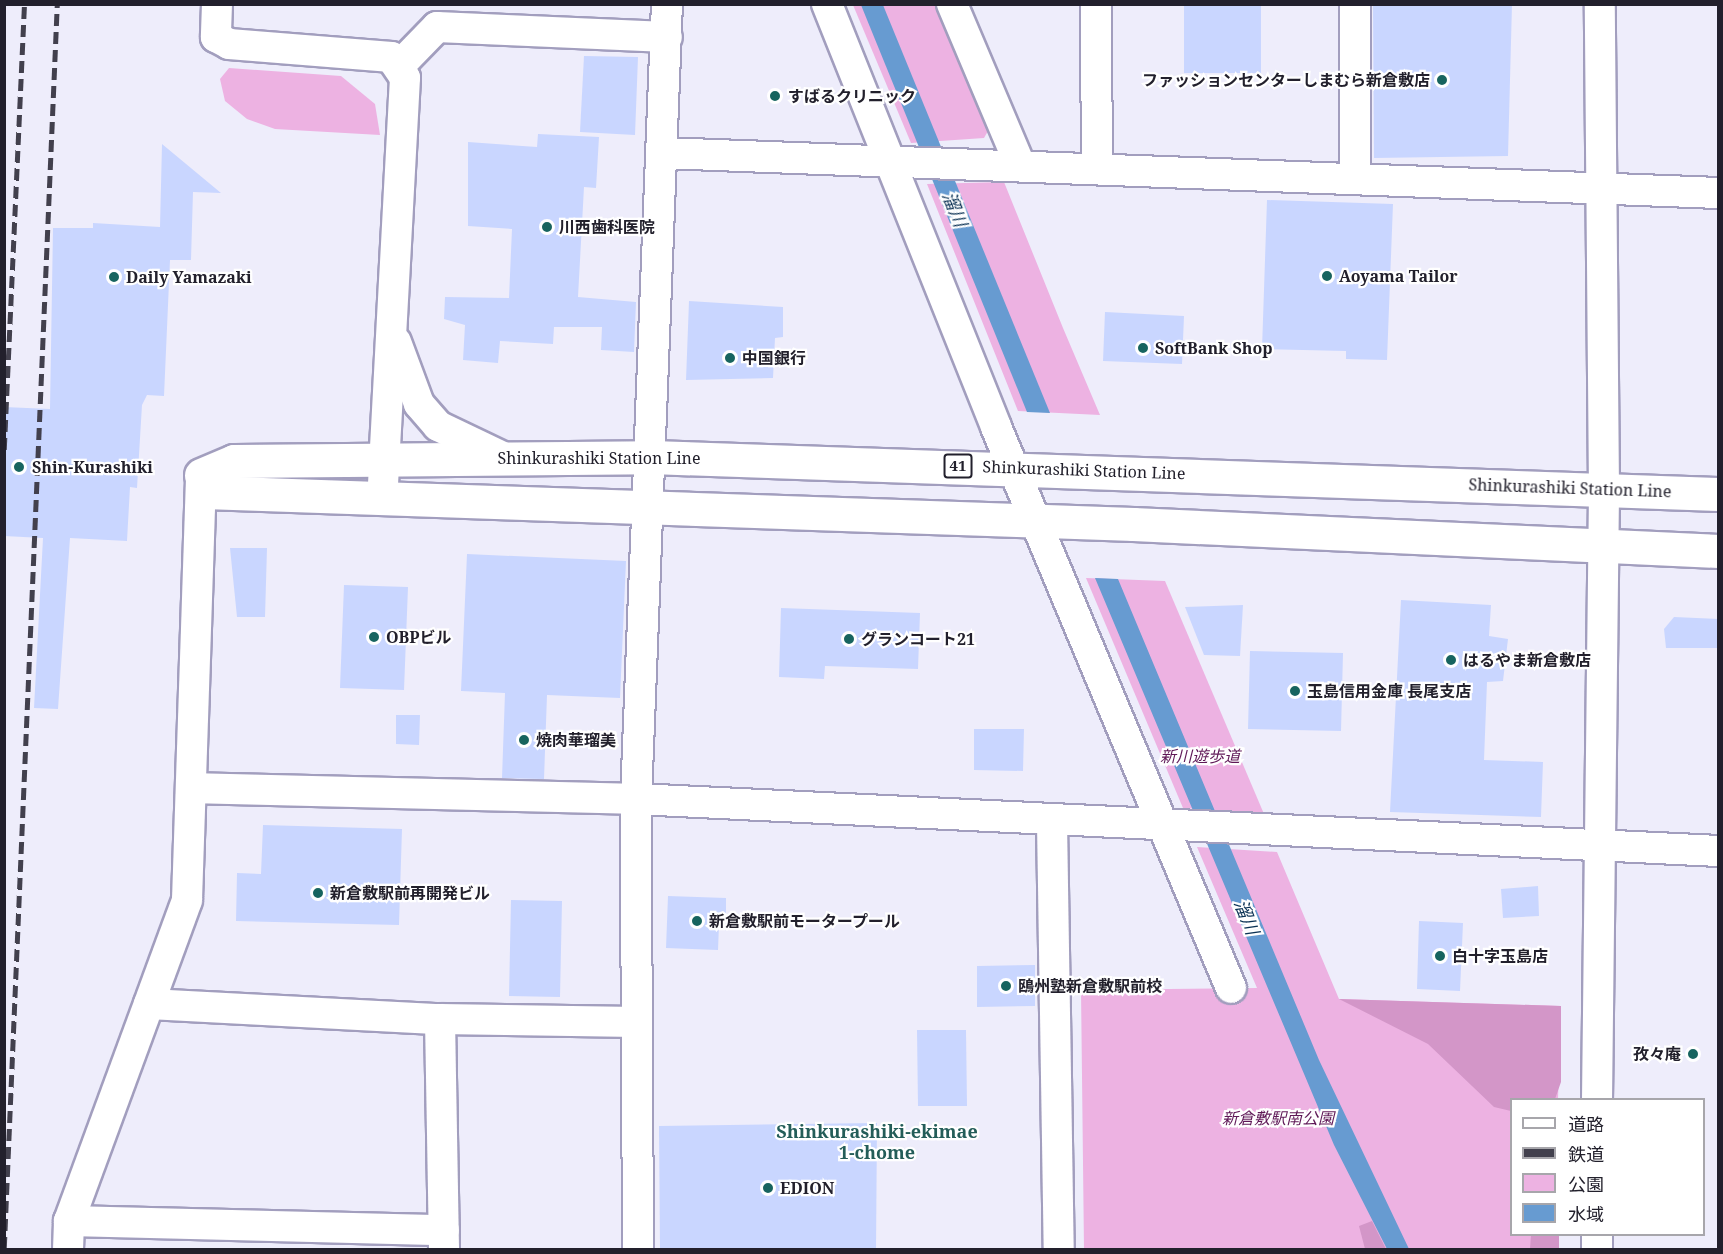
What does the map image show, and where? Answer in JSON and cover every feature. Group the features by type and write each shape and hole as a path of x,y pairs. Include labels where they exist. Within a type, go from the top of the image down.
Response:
{"main road":[{"name":"Shinkurashiki Station Line","path":"202,484 234,460 651,457 1719,494"},
{"path":"202,484 382,497 1719,551"}],"street":[{"path":"217,4 216,37 229,44 391,57 400,65 405,85 390,318 382,497"},
{"path":"638,1250 636,799 650,507 668,4"},
{"path":"827,4 907,162 1014,468 1179,827 1231,988"},
{"path":"952,4 1020,165"},
{"path":"1096,4 1097,168"},
{"path":"1355,178 1356,4"},
{"path":"1597,1098 1604,490 1599,187 1600,4"},
{"path":"400,65 437,27 667,37"},
{"path":"663,153 1719,193"},
{"path":"390,318 402,368 419,404 460,441 504,457"},
{"path":"202,484 188,900 149,1004 69,1235 444,1240 440,1019"},
{"path":"193,788 636,799 1052,822 1719,851"},
{"path":"1052,822 1059,1250"},
{"path":"149,1004 440,1019 637,1022"}],"green space":[{"path":"853,5 937,5 988,131 984,138 911,143"},
{"path":"229,68 341,76 375,104 380,135 275,129 247,119 225,101 220,79"},
{"path":"1004,182 1100,415 1018,411 927,184"},
{"name":"新川遊歩道","path":"1086,578 1165,581 1264,814 1183,808"},
{"name":"新倉敷駅南公園","path":"1197,847 1277,852 1339,999 1561,1006 1558,1098 1510,1098 1510,1236 1559,1236 1559,1249 1084,1249 1081,990 1257,988"}],"shaded area":[{"path":"1339,999 1561,1006 1561,1082 1555,1098 1510,1098 1510,1111 1494,1107 1428,1044"},
{"path":"1372,1221 1386,1249 1365,1249 1359,1226"},
{"path":"1531,1236 1559,1236 1559,1249 1530,1249"}],"water":[{"name":"溜川","path":"861,5 883,5 1050,413 1027,412"},
{"name":"溜川","path":"1095,578 1118,579 1319,1060 1409,1249 1387,1249 1334,1145"}],"building":[{"path":"1184,4 1261,4 1261,73 1184,73"},
{"name":"ファッションセンターしまむら新倉敷店","path":"1373,4 1512,4 1508,156 1374,158"},
{"path":"584,56 638,57 635,135 580,132"},
{"path":"538,134 599,137 596,188 584,187 578,297 636,302 634,352 601,350 602,327 554,327 553,344 500,341 498,363 463,360 465,325 444,319 445,297 509,298 512,229 468,226 468,142 537,147"},
{"path":"162,144 221,193 193,192 191,260 170,260 164,396 147,395 142,405 137,488 130,487 127,541 70,538 58,709 34,708 43,538 4,536 4,407 50,409 53,228 93,228 93,223 160,227"},
{"name":"Aoyama Tailor","path":"1267,200 1393,204 1387,360 1346,359 1346,351 1262,349"},
{"name":"中国銀行","path":"689,301 783,307 783,337 775,338 773,378 686,380"},
{"name":"SoftBank Shop","path":"1105,312 1184,316 1182,364 1103,361"},
{"path":"230,548 267,548 265,617 237,617"},
{"path":"467,554 626,561 620,698 547,695 544,779 502,778 505,693 461,691"},
{"name":"OBPビル","path":"344,585 408,587 404,690 340,688"},
{"path":"1401,600 1491,605 1489,636 1508,639 1503,681 1487,682 1484,760 1543,762 1541,817 1390,812"},
{"path":"1243,605 1240,656 1204,655 1185,607"},
{"name":"グランコート21","path":"781,608 920,613 918,669 825,666 824,679 779,677"},
{"path":"1674,617 1719,619 1718,648 1666,648 1664,629"},
{"name":"玉島信用金庫 長尾支店","path":"1250,651 1343,653 1341,731 1248,729"},
{"path":"396,715 420,715 419,745 396,744"},
{"path":"974,729 1024,729 1023,771 974,770"},
{"name":"新倉敷駅前再開発ビル","path":"263,825 402,829 399,925 236,921 237,873 261,874"},
{"path":"1538,886 1539,916 1503,918 1501,889"},
{"name":"新倉敷駅前モータープール","path":"668,896 726,898 726,926 719,925 718,950 666,948"},
{"path":"511,900 562,901 560,997 509,996"},
{"name":"白十字玉島店","path":"1419,921 1463,923 1460,991 1417,989"},
{"name":"鴎州塾新倉敷駅前校","path":"1035,965 1035,1006 977,1007 977,966"},
{"path":"917,1030 966,1030 967,1106 918,1106"},
{"name":"EDION","path":"877,1123 876,1250 660,1250 659,1126"}],"railway":[{"path":"4,450 24,4"},
{"path":"4,1249 57,4"}],"place":[{"name":"ファッションセンターしまむら新倉敷店","path":"1442,80"},
{"name":"すばるクリニック","path":"775,96"},
{"name":"川西歯科医院","path":"547,227"},
{"name":"Aoyama Tailor","path":"1327,276"},
{"name":"Daily Yamazaki","path":"114,277"},
{"name":"SoftBank Shop","path":"1143,348"},
{"name":"中国銀行","path":"730,358"},
{"name":"Shin-Kurashiki","path":"19,467"},
{"name":"OBPビル","path":"374,637"},
{"name":"グランコート21","path":"849,639"},
{"name":"はるやま新倉敷店","path":"1451,660"},
{"name":"玉島信用金庫 長尾支店","path":"1295,691"},
{"name":"焼肉華瑠美","path":"524,740"},
{"name":"新倉敷駅前再開発ビル","path":"318,893"},
{"name":"新倉敷駅前モータープール","path":"697,921"},
{"name":"白十字玉島店","path":"1440,956"},
{"name":"鴎州塾新倉敷駅前校","path":"1006,986"},
{"name":"孜々庵","path":"1693,1054"},
{"name":"EDION","path":"768,1188"}],"district":[{"name":"Shinkurashiki-ekimae 1-chome","path":"877,1142"}]}
